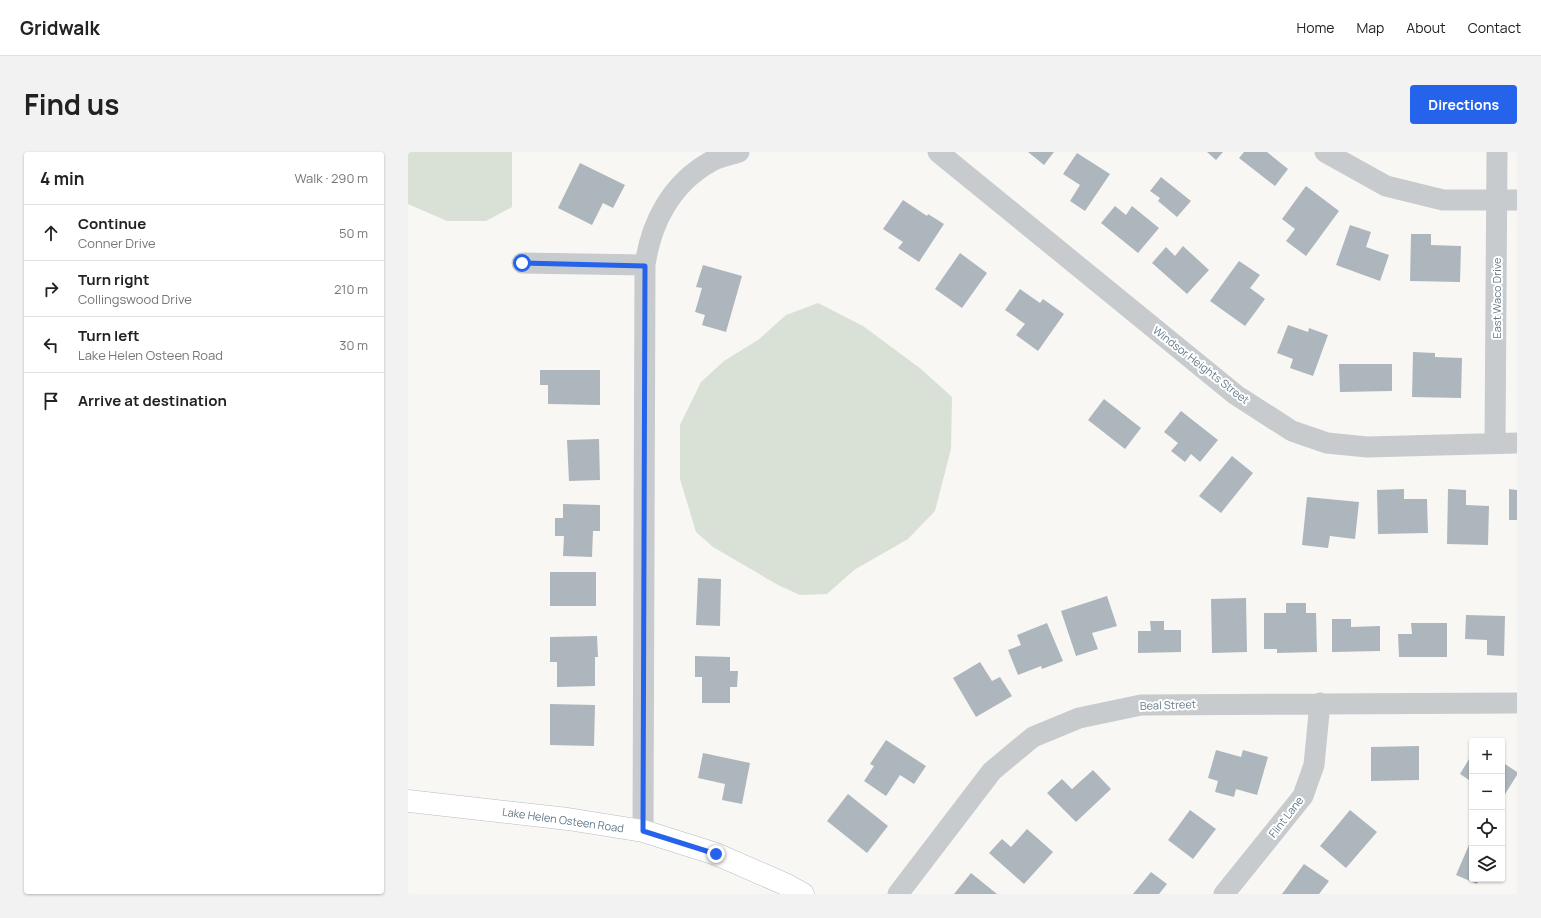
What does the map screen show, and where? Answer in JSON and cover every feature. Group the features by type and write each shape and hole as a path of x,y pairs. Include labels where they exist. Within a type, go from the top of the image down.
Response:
{"street":[{"path":"643,831 645,266 648,244 659,215 677,187 710,162 739,152"},
{"name":"Windsor Heights Street","path":"938,152 1236,395 1292,431 1326,443 1367,447 1517,443"},
{"path":"1324,152 1386,186 1443,200 1507,200"},
{"name":"East Waco Drive","path":"1495,443 1507,200 1497,152"},
{"path":"522,263 645,266"},
{"name":"Flint Lane","path":"1224,894 1303,796 1314,765 1320,703"},
{"name":"Beal Street","path":"898,894 992,771 1033,737 1079,718 1142,705 1517,703"},
{"name":"Lake Helen Osteen Road","path":"408,801 568,819 643,831 716,854 787,885 803,894"}],"shaded area":[{"path":"408,152 512,152 512,207 486,221 447,221 408,204"},
{"path":"818,303 863,326 921,369 952,397 951,449 935,511 908,539 854,570 827,594 800,595 778,585 713,547 696,532 680,479 680,425 701,382 724,361 758,340 786,315"}],"building":[{"path":"1028,152 1054,152 1044,165"},
{"path":"1207,152 1223,152 1216,160"},
{"path":"1244,152 1267,152 1288,169 1275,186 1239,158"},
{"path":"1077,153 1110,174 1085,211 1070,201 1080,185 1063,174"},
{"path":"580,163 625,185 613,208 603,203 592,225 558,208"},
{"path":"1161,177 1191,201 1177,217 1158,201 1160,198 1150,191"},
{"path":"1306,186 1339,211 1306,256 1286,241 1295,229 1282,219"},
{"path":"903,200 927,216 928,214 944,224 919,262 898,248 903,242 883,229"},
{"path":"1115,206 1126,215 1132,206 1159,228 1138,253 1101,223"},
{"path":"1350,225 1371,232 1366,247 1389,255 1380,281 1336,265"},
{"path":"1411,234 1431,234 1431,245 1461,246 1460,282 1410,281"},
{"path":"1183,246 1209,270 1187,294 1152,263 1166,247 1175,256"},
{"path":"960,253 987,273 962,308 935,289"},
{"path":"1239,261 1260,275 1250,288 1265,299 1245,326 1210,301"},
{"path":"703,265 742,276 726,332 702,325 705,315 695,312 702,288 696,287"},
{"path":"1020,289 1040,303 1043,299 1064,314 1038,351 1016,335 1025,324 1005,310"},
{"path":"1288,325 1308,332 1309,328 1328,335 1313,376 1290,368 1293,359 1277,353"},
{"path":"1413,352 1435,353 1435,357 1462,358 1461,398 1412,397"},
{"path":"1339,364 1392,364 1392,391 1340,392"},
{"path":"540,370 600,370 600,405 548,404 548,385 540,385"},
{"path":"1104,399 1141,428 1125,449 1088,420"},
{"path":"1181,411 1218,440 1200,462 1191,454 1185,462 1171,451 1178,443 1164,432"},
{"path":"599,439 600,480 569,481 567,440"},
{"path":"1232,456 1253,473 1221,513 1199,496"},
{"path":"1404,489 1404,499 1427,499 1428,533 1378,534 1377,490"},
{"path":"1448,489 1466,490 1466,505 1489,506 1488,545 1447,544"},
{"path":"1509,489 1517,490 1517,520 1509,520"},
{"path":"1307,497 1359,502 1355,539 1330,536 1328,548 1302,545"},
{"path":"563,504 600,505 600,531 593,531 592,557 563,556 564,536 555,536 555,518 563,518"},
{"path":"550,572 596,572 596,606 550,606"},
{"path":"698,578 721,579 720,626 696,625"},
{"path":"1107,596 1117,626 1092,633 1098,649 1076,656 1061,611"},
{"path":"1246,598 1247,652 1212,653 1211,599"},
{"path":"1286,603 1306,603 1306,613 1316,613 1317,652 1277,653 1277,649 1264,649 1264,613 1286,613"},
{"path":"1466,615 1505,616 1504,656 1487,655 1487,640 1465,639"},
{"path":"1332,619 1351,619 1351,627 1380,626 1380,651 1332,652"},
{"path":"1150,621 1164,621 1164,630 1181,630 1181,652 1138,653 1138,631 1151,631"},
{"path":"1047,623 1063,661 1042,669 1041,666 1018,675 1008,650 1021,645 1017,635"},
{"path":"1411,623 1447,623 1447,657 1399,657 1398,634 1412,634"},
{"path":"597,636 598,657 595,657 595,686 557,687 557,662 550,662 550,637"},
{"path":"695,656 730,657 730,671 738,671 737,687 730,687 730,703 702,703 702,677 695,677"},
{"path":"980,662 992,681 1000,677 1012,696 976,717 953,678"},
{"path":"550,704 595,705 594,746 550,745"},
{"path":"886,740 926,766 914,784 900,775 886,796 864,781 874,766 870,764"},
{"path":"1419,746 1419,780 1371,781 1371,747"},
{"path":"1216,750 1241,757 1243,750 1268,757 1257,795 1236,789 1234,797 1215,792 1218,781 1208,778"},
{"path":"703,753 750,763 742,804 722,800 725,784 698,778"},
{"path":"1469,759 1469,780 1460,774"},
{"path":"1505,764 1517,772 1517,775 1505,794"},
{"path":"1093,770 1111,789 1076,822 1047,793 1062,779 1072,789"},
{"path":"848,794 888,826 867,853 827,821"},
{"path":"1190,810 1216,829 1193,859 1168,840"},
{"path":"1350,810 1377,832 1346,868 1320,846"},
{"path":"1027,829 1053,852 1024,884 989,853 1002,839 1011,847"},
{"path":"1469,845 1469,881 1456,875"},
{"path":"1304,864 1329,881 1319,894 1282,894"},
{"path":"1151,872 1167,884 1159,894 1133,894"},
{"path":"971,873 997,894 954,894"}],"route":[{"path":"522,263 645,266 643,831 716,854"}]}
